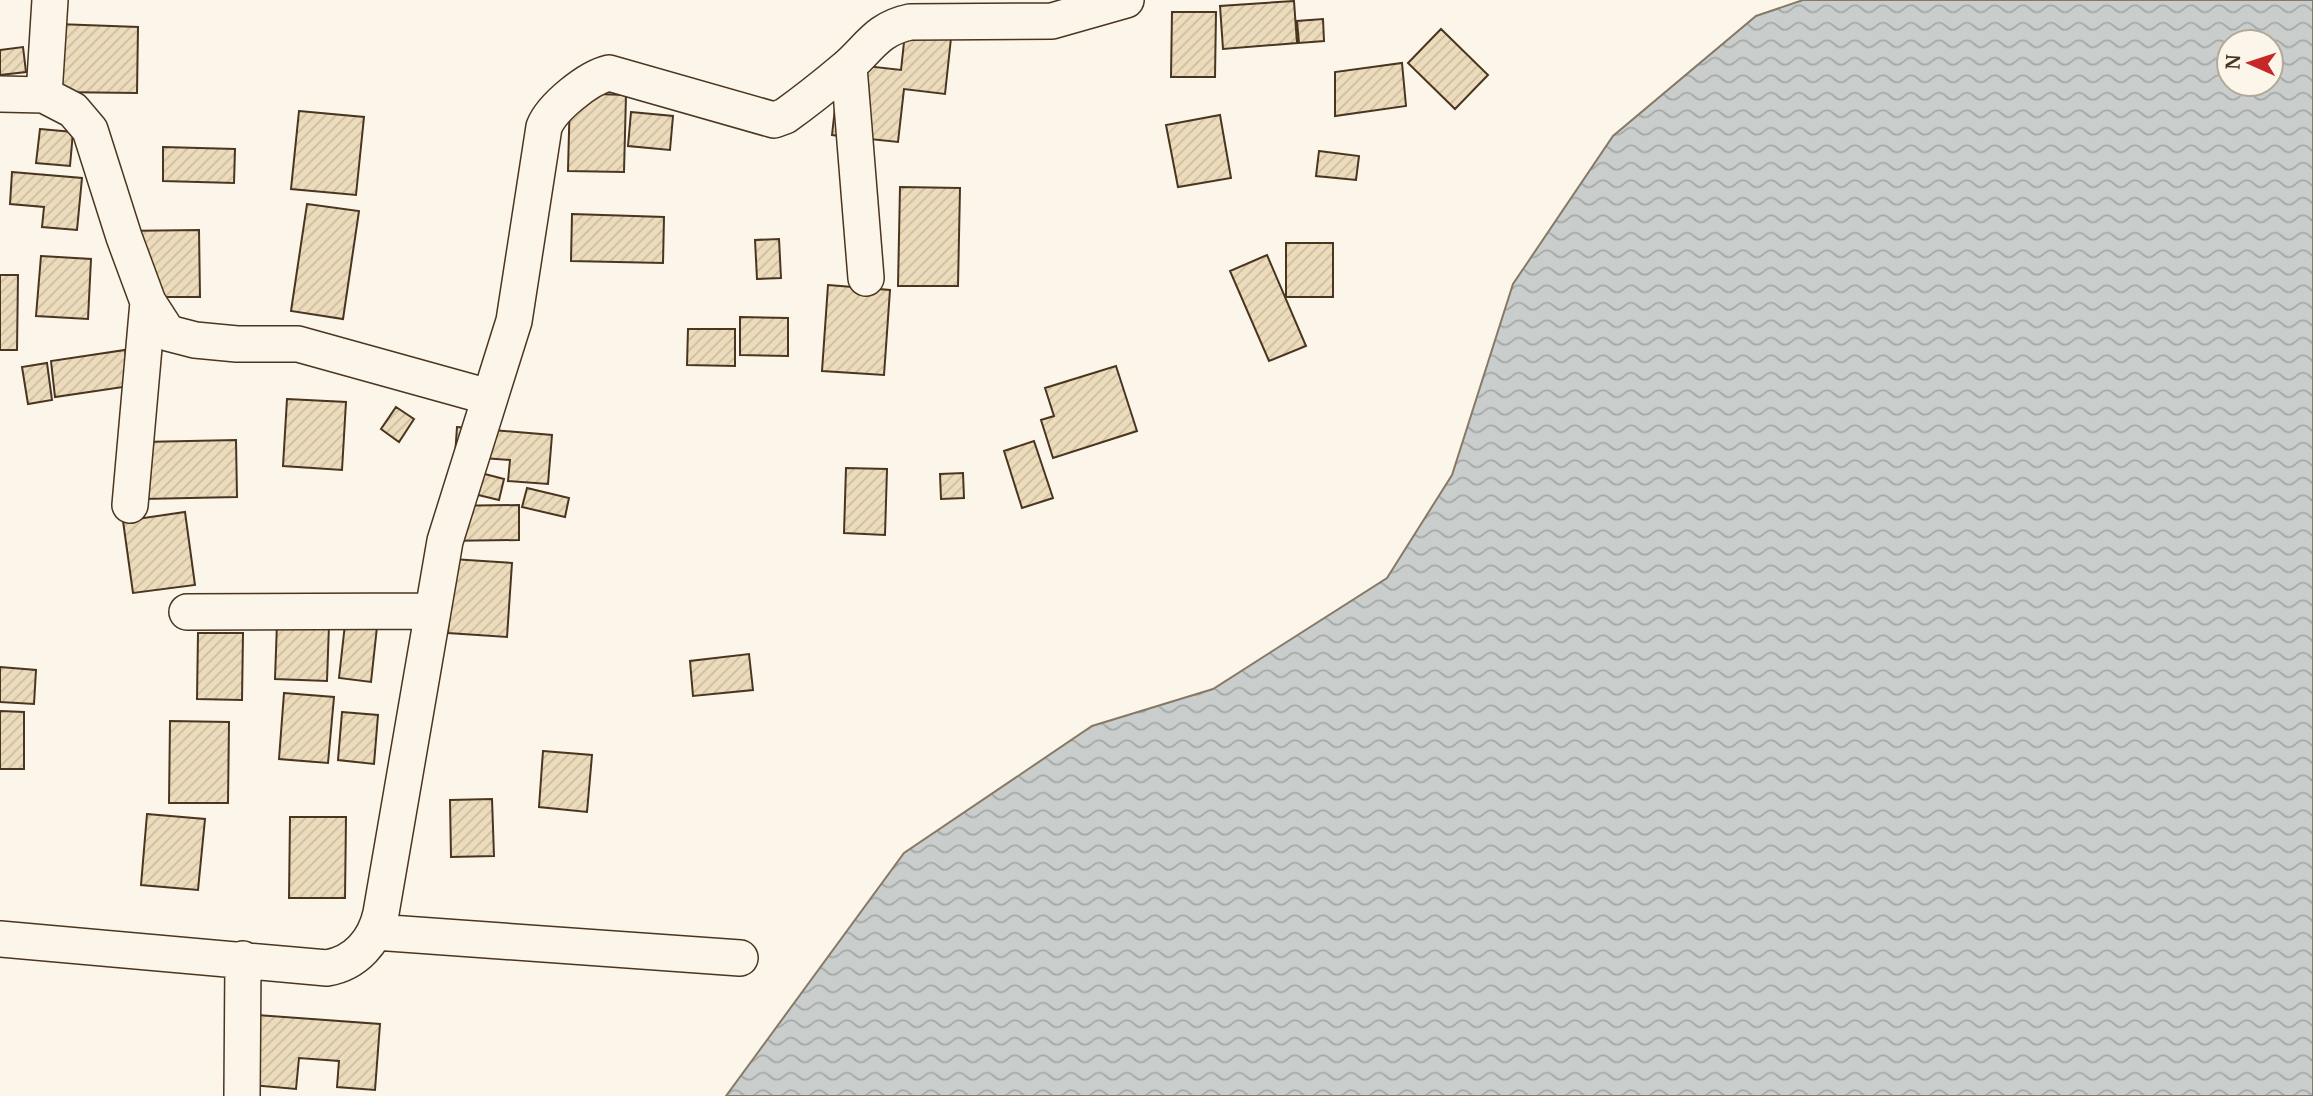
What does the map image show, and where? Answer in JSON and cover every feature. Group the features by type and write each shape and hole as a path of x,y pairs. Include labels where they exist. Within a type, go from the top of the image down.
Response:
{"street":[{"path":"44,95 50,0"},
{"path":"0,939 333,967 360,952 375,932 381,913 445,541 514,321 544,127 552,114 591,79 609,73 774,120 796,108 849,66 889,27 902,23 1052,21 1126,0"},
{"path":"849,66 866,278"},
{"path":"0,94 44,95 73,110 90,130 148,302 168,333 195,340 237,344 298,344 489,397"},
{"path":"130,505 148,302"},
{"path":"187,612 433,611"},
{"path":"375,932 740,958"},
{"path":"242,1096 243,960"}],"water":[{"path":"1803,0 2313,0 2313,1096 726,1096 904,853 1092,726 1213,689 1387,578 1452,475 1513,284 1613,136 1756,16"}],"building":[{"path":"1294,1 1297,43 1223,49 1220,6"},
{"path":"1172,12 1216,12 1215,77 1171,77"},
{"path":"1323,19 1324,41 1299,43 1297,21"},
{"path":"57,24 138,27 137,93 55,92"},
{"path":"1441,29 1488,75 1455,109 1408,63"},
{"path":"905,33 951,38 945,94 904,89 898,142 832,135 840,63 901,70"},
{"path":"23,47 26,72 0,75 0,50"},
{"path":"1402,63 1406,106 1335,116 1335,72"},
{"path":"570,93 626,95 624,172 568,171"},
{"path":"299,111 364,117 356,195 291,189"},
{"path":"631,112 673,116 670,150 628,146"},
{"path":"1220,115 1231,178 1178,187 1166,125"},
{"path":"40,129 73,132 70,166 36,163"},
{"path":"163,147 235,149 234,183 163,181"},
{"path":"1319,151 1359,156 1356,180 1316,176"},
{"path":"12,172 82,178 77,230 42,227 44,207 10,204"},
{"path":"900,187 960,188 958,286 898,286"},
{"path":"307,204 359,211 343,319 291,311"},
{"path":"572,214 664,217 663,263 571,261"},
{"path":"199,230 200,297 151,297 120,231"},
{"path":"779,239 781,278 757,279 755,240"},
{"path":"1286,243 1333,243 1333,297 1286,297"},
{"path":"1267,255 1306,346 1269,361 1230,271"},
{"path":"41,256 91,259 88,319 36,316"},
{"path":"0,275 18,275 17,350 0,350"},
{"path":"828,285 890,290 884,375 822,371"},
{"path":"740,317 788,318 788,356 740,355"},
{"path":"688,329 735,329 735,366 687,365"},
{"path":"125,350 130,386 55,397 51,361"},
{"path":"47,363 52,400 28,404 22,367"},
{"path":"1116,366 1137,431 1053,458 1041,420 1054,416 1045,388"},
{"path":"287,399 346,402 342,470 283,466"},
{"path":"396,407 414,419 399,442 381,429"},
{"path":"457,427 552,435 548,484 508,481 510,460 455,456"},
{"path":"236,440 237,497 143,499 142,442"},
{"path":"1034,441 1053,498 1022,508 1004,451"},
{"path":"454,466 504,479 499,500 449,488"},
{"path":"846,468 887,469 885,535 844,533"},
{"path":"963,473 964,498 941,499 940,474"},
{"path":"527,488 569,498 565,517 522,507"},
{"path":"519,505 519,540 443,541 443,506"},
{"path":"185,512 195,585 133,593 123,521"},
{"path":"452,559 512,563 507,637 448,633"},
{"path":"277,623 329,625 327,681 275,679"},
{"path":"345,624 377,627 371,682 339,678"},
{"path":"198,633 243,633 242,700 197,699"},
{"path":"749,654 753,690 693,696 690,661"},
{"path":"0,667 36,670 34,704 0,702"},
{"path":"284,693 334,697 328,763 279,759"},
{"path":"0,711 24,712 24,769 0,769"},
{"path":"342,712 378,715 374,764 338,760"},
{"path":"170,721 229,722 228,803 169,803"},
{"path":"543,751 592,755 587,812 539,807"},
{"path":"492,799 494,856 451,857 450,800"},
{"path":"147,814 205,819 198,890 141,885"},
{"path":"290,817 346,817 345,898 289,898"},
{"path":"257,1015 380,1024 375,1090 337,1087 339,1061 299,1058 296,1089 252,1085"}]}
